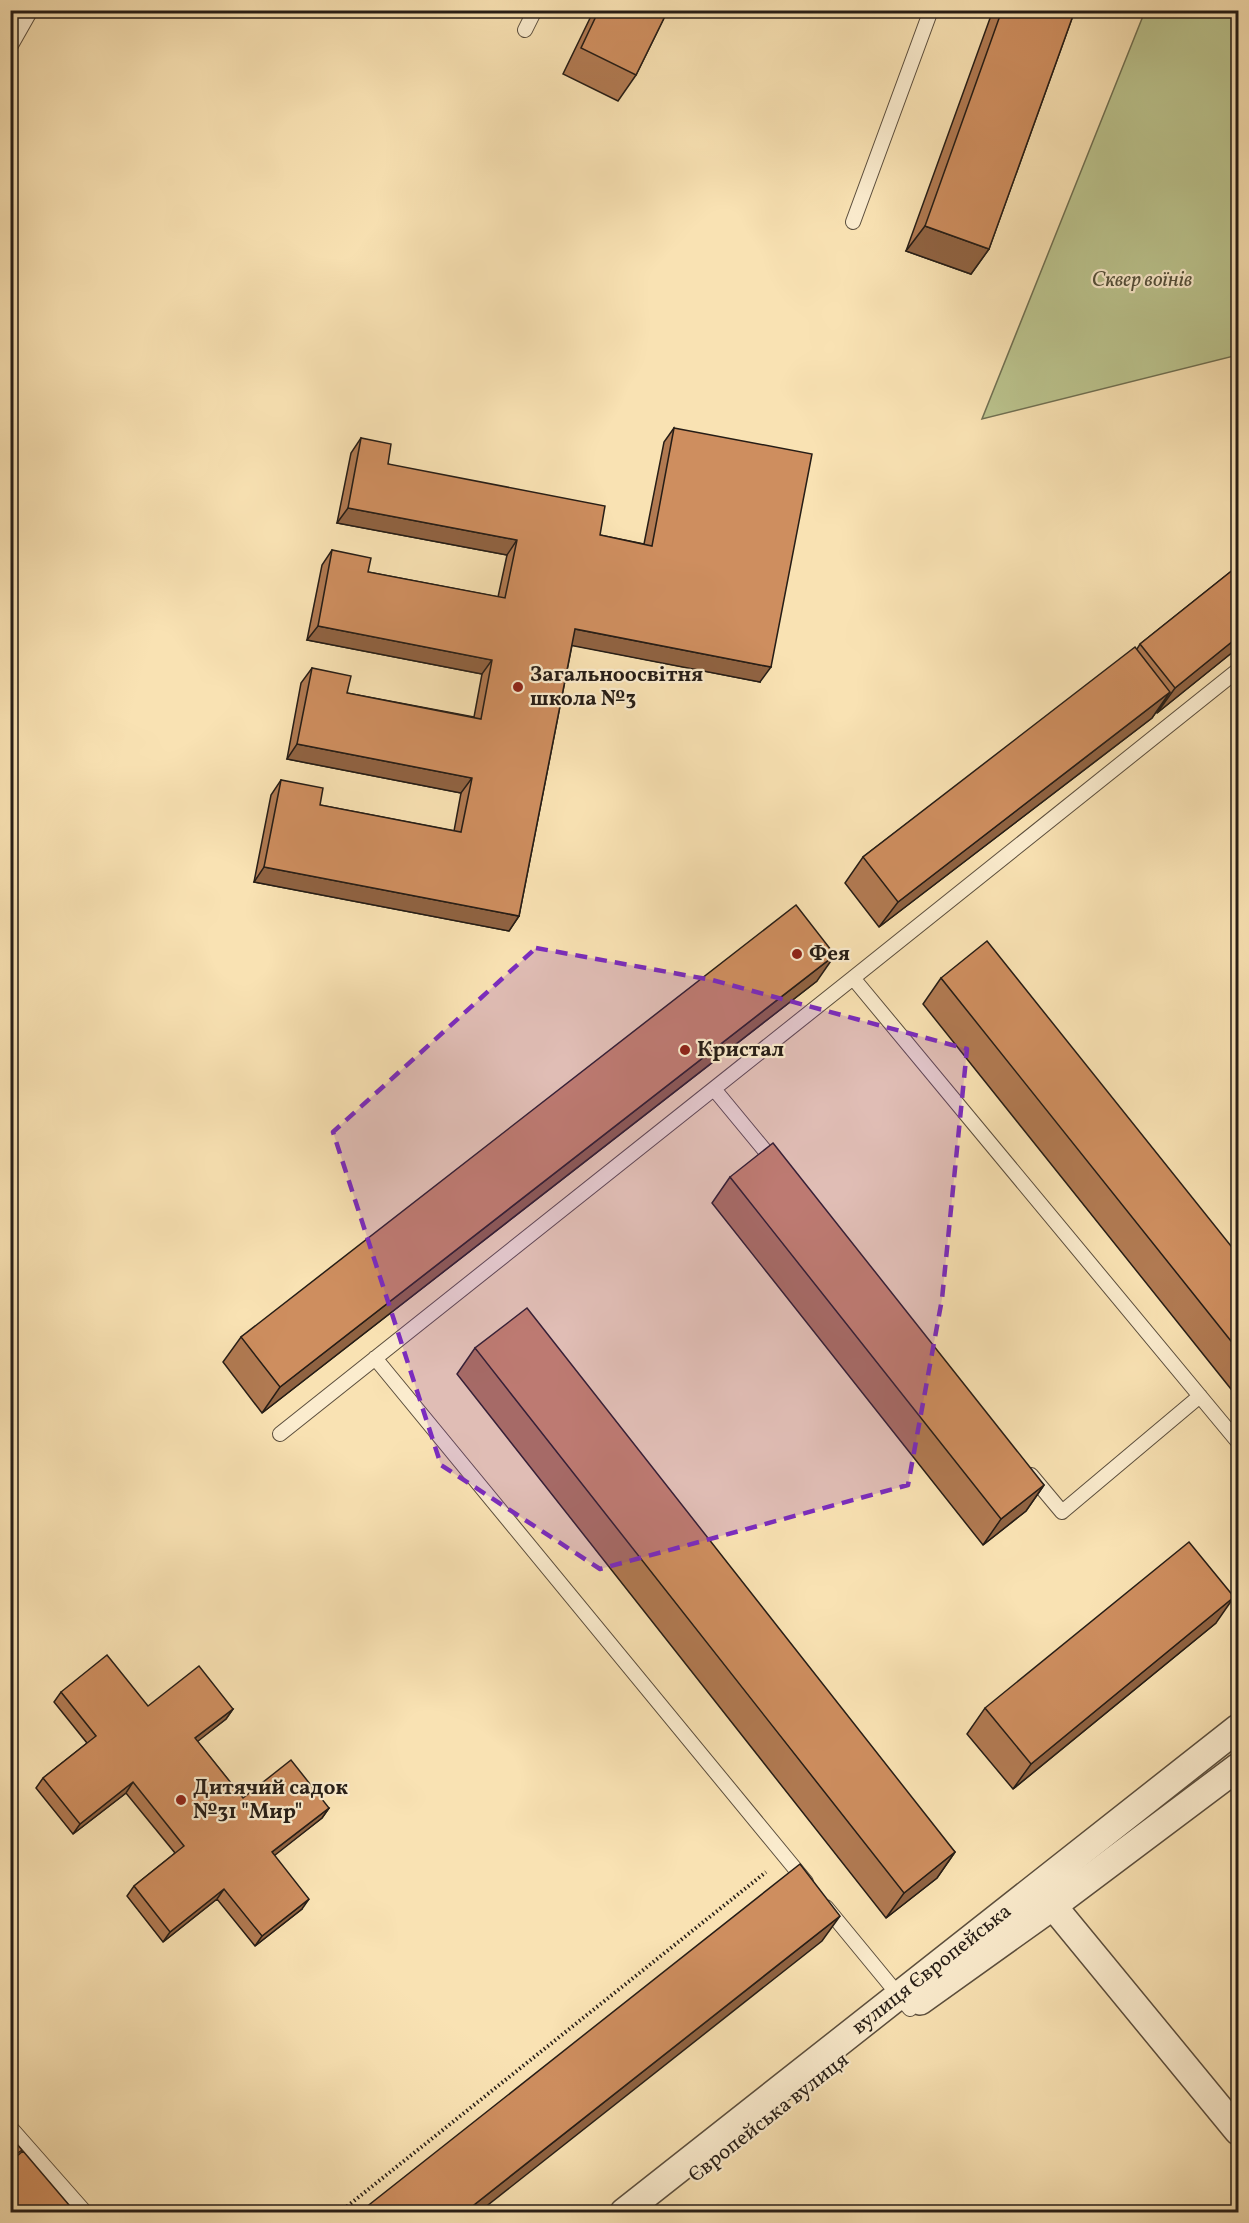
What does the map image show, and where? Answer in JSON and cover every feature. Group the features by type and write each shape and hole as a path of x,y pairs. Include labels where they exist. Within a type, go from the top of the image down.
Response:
{"street":[{"name":"вулиця Європейська","path":"624,2212 1239,1728"},
{"name":"Європейська вулиця","path":"646,2212 910,2009 1239,1767"},
{"path":"1053,1906 1239,2131"}],"lane":[{"path":"10,47 31,10"},
{"path":"525,30 535,10"},
{"path":"853,222 931,10"},
{"path":"280,1434 1239,670"},
{"path":"853,978 1239,1442"},
{"path":"714,1089 782,1172"},
{"path":"375,1358 910,2009"},
{"path":"1024,1466 1062,1512 1200,1396"},
{"path":"10,2127 84,2212"}],"path":[{"path":"340,2212 785,1857"}],"highlighted area":[{"path":"536,948 712,980 967,1049 942,1299 908,1485 600,1569 441,1465 333,1132"}],"green space":[{"name":"Сквер воїнів","path":"1145,11 1238,11 1238,355 982,419"}],"building":[{"path":"599,10 668,10 636,75 581,48"},
{"path":"1002,10 1075,10 989,249 925,226"},
{"name":"Загальноосвітня школа №3","path":"674,428 812,454 771,667 575,629 519,916 264,867 281,780 323,788 320,805 461,832 472,778 297,744 312,668 351,676 347,693 481,719 492,660 318,626 332,550 371,558 368,572 505,598 517,540 348,508 361,438 391,444 388,464 605,506 600,535 652,546"},
{"path":"1239,565 1239,636 1175,688 1140,644"},
{"path":"1135,647 1170,692 898,902 863,857"},
{"path":"796,905 835,955 280,1387 241,1337"},
{"path":"987,941 1239,1256 1239,1351 941,978"},
{"path":"773,1143 1044,1485 1001,1519 730,1177"},
{"path":"527,1308 955,1852 904,1893 475,1348"},
{"path":"1189,1542 1234,1597 1031,1764 985,1708"},
{"name":"Дитячий садок №31 \"Мир\"","path":"107,1655 148,1706 199,1666 233,1709 195,1738 243,1798 291,1760 329,1808 272,1852 309,1899 262,1936 224,1889 170,1932 134,1886 184,1846 133,1782 80,1824 43,1778 96,1736 61,1692"},
{"path":"800,1864 840,1916 465,2212 360,2212"},
{"path":"10,2136 22,2150 10,2159"},
{"path":"23,2151 75,2212 10,2212 10,2162"}],"place":[{"name":"Загальноосвітня школа №3","path":"518,687"},
{"name":"Фея","path":"797,954"},
{"name":"Кристал","path":"685,1050"},
{"name":"Дитячий садок №31 \"Мир\"","path":"181,1800"}]}
